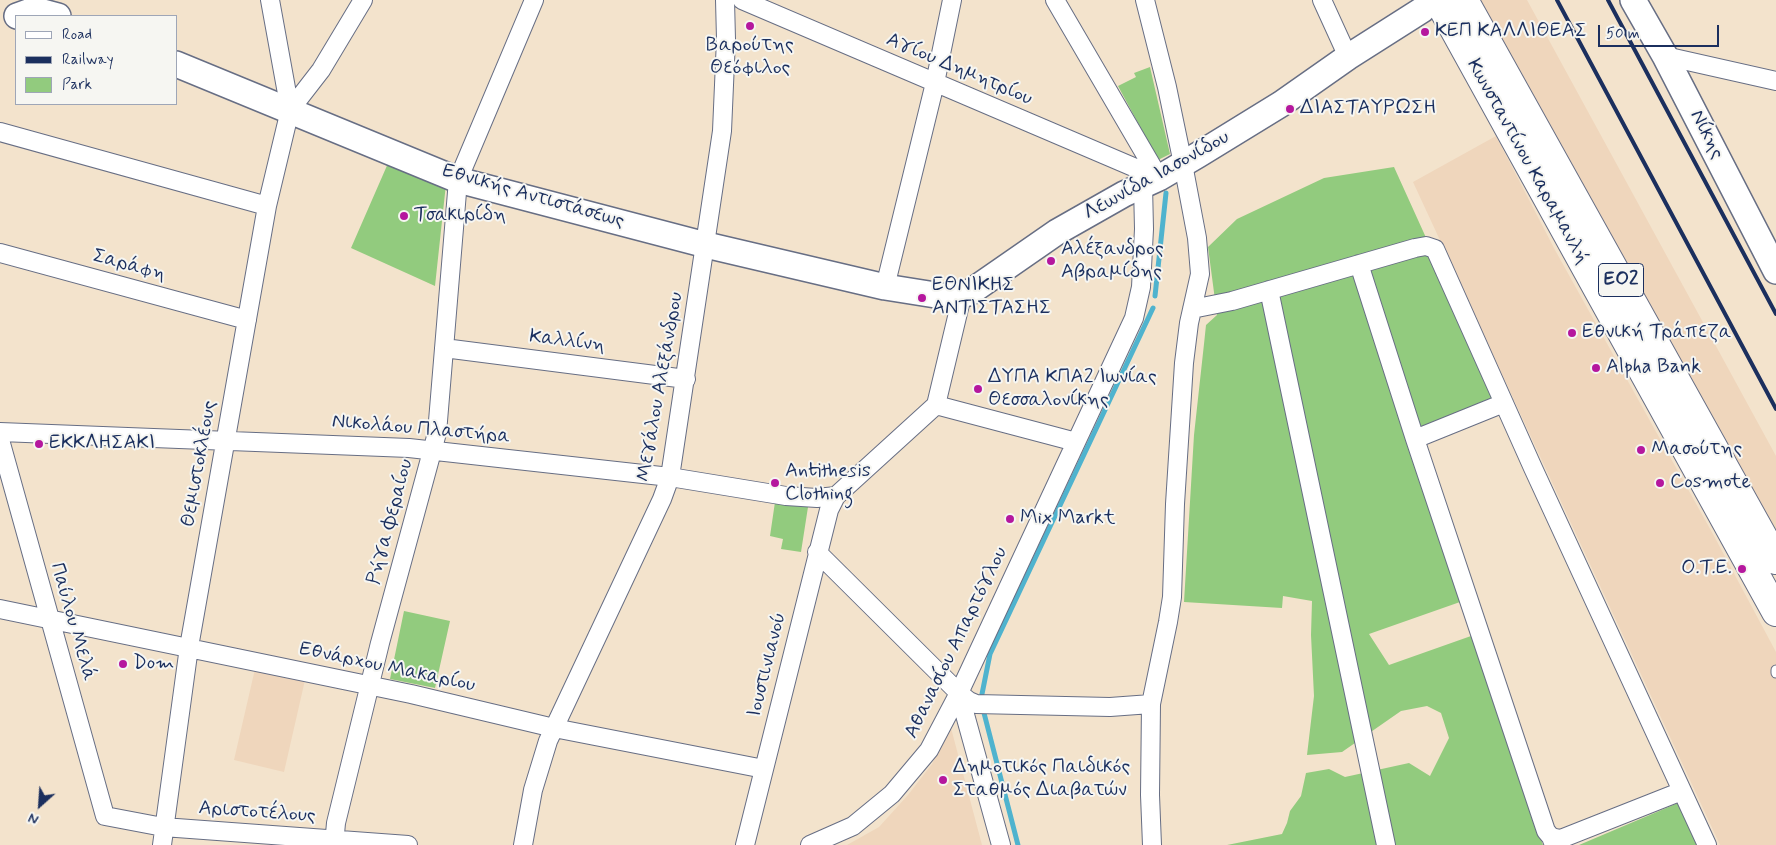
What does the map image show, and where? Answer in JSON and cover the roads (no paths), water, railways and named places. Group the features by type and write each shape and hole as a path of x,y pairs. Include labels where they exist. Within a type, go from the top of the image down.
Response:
{"main road":[{"name":"Λεωνίδα Ιασονίδου","path":"962,296 976,289 1057,232 1124,194 1151,182 1183,164 1281,104 1348,57 1422,10 1432,0"},
{"name":"Κωνσταντίνου Καραμανλή","path":"1438,0 1776,612"},
{"name":"Κωνσταντίνου Καραμανλή","path":"1464,0 1776,560"},
{"name":"Νίκης","path":"1633,0 1770,245 1776,271"},
{"path":"19,15 52,8"},
{"path":"0,23 15,16"},
{"name":"Εθνικής Αντιστάσεως","path":"178,65 458,180 706,245 885,287 948,297 962,296"}],"street":[{"path":"270,0 290,110"},
{"path":"290,110 321,70 362,0"},
{"name":"Ρήγα Φεραίου","path":"334,842 336,822 370,685 437,433 458,180 534,0"},
{"name":"Μεγάλου Αλεξάνδρου","path":"523,845 538,772 554,728 662,499 670,477 718,160 724,103 725,0"},
{"name":"Αγίου Δημητρίου","path":"742,0 935,83 1151,182"},
{"path":"885,287 935,83 952,0"},
{"path":"1055,0 1151,182"},
{"path":"1145,0 1167,87 1197,238 1200,263 1200,280 1187,337 1181,393 1172,597 1151,704 1150,786 1152,845"},
{"path":"1322,0 1348,57"},
{"path":"1665,56 1776,81"},
{"name":"Θεμιστοκλέους","path":"162,845 189,647 267,206 290,110"},
{"path":"0,132 267,206"},
{"name":"Αθανασίου Απαρτόγλου","path":"810,845 853,826 892,794 929,750 960,693 1123,343 1137,308 1141,287 1144,229 1151,182"},
{"path":"1192,309 1232,301 1414,248 1426,246 1435,249 1504,404 1707,845"},
{"name":"Σαράφη","path":"0,253 247,320"},
{"path":"1358,264 1546,831 1553,841 1560,839 1682,791"},
{"path":"1269,290 1386,845"},
{"path":"836,496 936,405 962,296"},
{"name":"Καλλίνη","path":"444,348 686,379"},
{"path":"1415,439 1504,404"},
{"path":"936,405 1076,442"},
{"name":"Νικολάου Πλαστήρα","path":"0,432 226,439 433,450 670,477 786,496 817,498 836,496"},
{"name":"Παύλου Μελά","path":"0,440 104,816"},
{"name":"Ιουστινιανού","path":"745,845 818,552 829,510 836,496"},
{"path":"818,552 969,701 976,704 1110,707 1151,704"},
{"name":"Εθνάρχου Μακαρίου","path":"0,609 370,685 554,728 764,769"},
{"path":"960,693 1001,845"},
{"name":"Αριστοτέλους","path":"104,816 163,827 334,842 408,845"}],"waterway":[{"path":"1155,296 1166,193"},
{"path":"982,694 990,654 1153,308"},
{"path":"984,713 1018,845"}],"railway":[{"path":"1557,0 1776,409"},
{"path":"1608,0 1776,314"}],"place":[{"name":"Βαρούτης Θεόφιλος","path":"750,26"},
{"name":"ΚΕΠ ΚΑΛΛΙΘΕΑΣ","path":"1425,32"},
{"name":"ΔΙΑΣΤΑΥΡΩΣΗ","path":"1290,109"},
{"name":"Τσακιρίδη","path":"404,216"},
{"name":"Αλέξανδρος Αβραμίδης","path":"1051,261"},
{"name":"ΕΘΝΙΚΗΣ ΑΝΤΙΣΤΑΣΗΣ","path":"922,298"},
{"name":"Εθνική Τράπεζα","path":"1572,333"},
{"name":"Alpha Bank","path":"1596,368"},
{"name":"ΔΥΠΑ ΚΠΑ2 Ιωνίας Θεσσαλονίκης","path":"978,389"},
{"name":"ΕΚΚΛΗΣΑΚΙ","path":"39,444"},
{"name":"Μασούτης","path":"1641,450"},
{"name":"Antithesis Clothing","path":"775,483"},
{"name":"Cosmote","path":"1660,483"},
{"name":"Mix Markt","path":"1010,519"},
{"name":"Ο.Τ.Ε.","path":"1742,569"},
{"name":"Dom","path":"123,664"},
{"name":"Δημοτικός Παιδικός Σταθμός Διαβατών","path":"943,780"}]}
